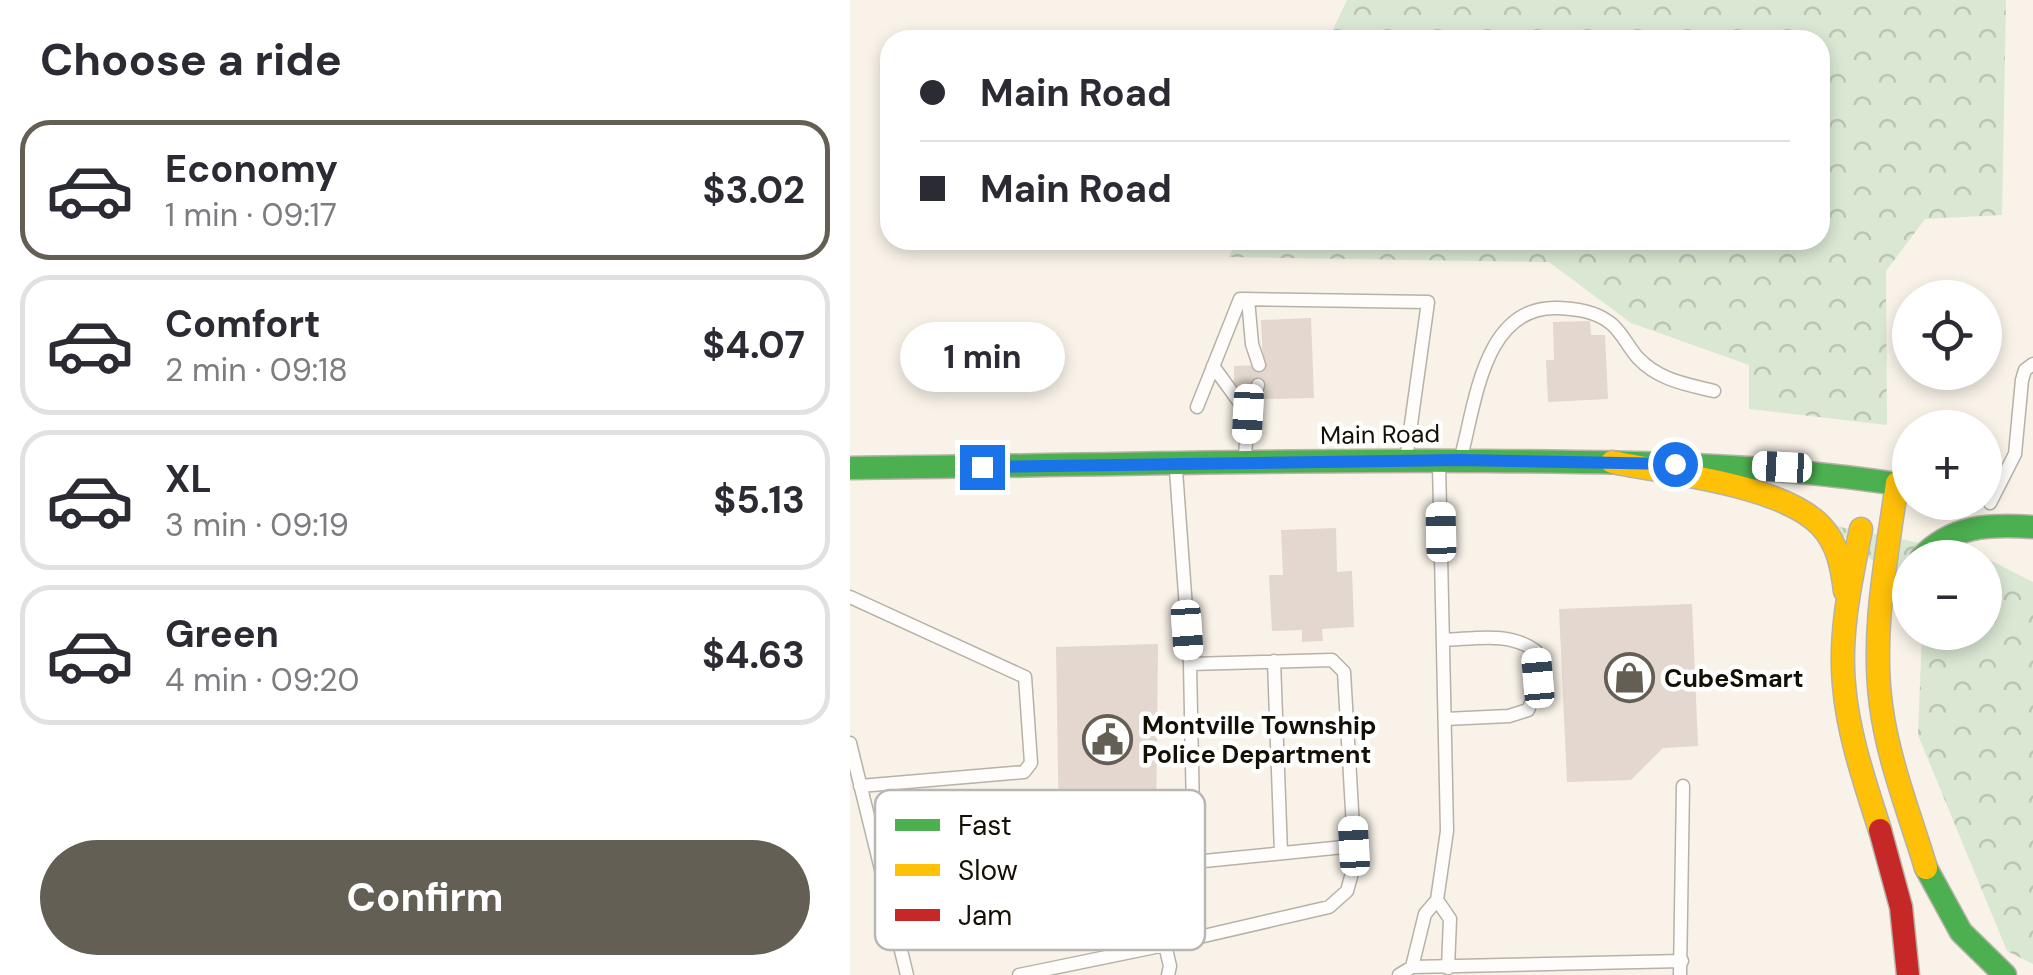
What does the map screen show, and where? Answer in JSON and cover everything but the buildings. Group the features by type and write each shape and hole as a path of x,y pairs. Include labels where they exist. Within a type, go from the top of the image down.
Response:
{"main road":[{"name":"Main Road","path":"850,468 1450,460 1612,462 1782,467 1892,483"},
{"path":"1612,462 1766,494 1805,511 1833,541 1840,560 1846,604"},
{"path":"1870,478 1846,604 1842,669 1846,702 1900,909 1908,975"},
{"path":"2002,507 2033,516"},
{"path":"1896,520 1880,594 1877,669 1888,740 1928,876 1961,932 2005,975"},
{"path":"1940,540 1964,528 2033,527"},
{"path":"1877,669 1892,614"}],"lane":[{"path":"1197,408 1240,299 1428,302 1406,461"},
{"path":"1248,299 1252,365"},
{"path":"1412,967 1425,914 1437,900 1448,831 1443,640 1450,460 1486,362 1507,325 1522,314 1545,307 1582,309 1611,322 1637,357 1661,378 1714,391"},
{"path":"2002,477 2015,454 2022,380 2025,370 2033,364"},
{"path":"1213,366 1250,407"},
{"path":"1244,463 1253,385"},
{"path":"1175,464 1190,664 1193,790"},
{"path":"850,597 1025,677 1030,764 1024,772 860,786"},
{"path":"1443,640 1504,638 1524,642 1536,651 1538,678 1528,710 1509,716 1445,719"},
{"path":"1190,664 1332,660 1344,672 1355,862 1348,890 1330,907 1205,936"},
{"path":"1274,661 1281,853"},
{"path":"850,743 875,846"},
{"path":"1399,975 1412,967 1681,968 1683,786"},
{"path":"1205,861 1354,846"},
{"path":"1437,900 1450,919 1448,968"},
{"path":"900,950 906,975"},
{"path":"1019,975 1141,950"},
{"path":"1166,950 1168,975"}],"green space":[{"path":"1347,0 2006,0 2002,215 1925,219 1886,271 1887,425 1749,409 1749,365 1631,323 1549,262 1229,257 1232,250 1830,250 1830,30 1333,30"},
{"path":"1830,525 1905,540 1892,540 1892,577"},
{"path":"2002,566 2033,582 2033,964 2007,951 1918,735 1921,650 2002,650"}],"traffic: fast":[{"path":"850,468 1328,461 1593,462 1752,468 1892,483"},
{"path":"1944,540 1972,529 2033,527"},
{"path":"1926,868 1961,932 2005,975"}],"traffic: slow":[{"path":"1612,462 1723,483 1780,500 1803,512 1831,540 1841,565 1845,591"},
{"path":"1892,520 1882,594 1878,677 1889,746 1926,868"},
{"path":"1861,529 1845,626 1844,685 1853,740 1880,830"}],"traffic: jam":[{"path":"1880,830 1901,907 1908,975"}],"place":[{"name":"CubeSmart","path":"1629,678"},
{"name":"Montville Township Police Department","path":"1107,739"}],"route":[{"path":"982,467 1460,460 1675,464"}]}
